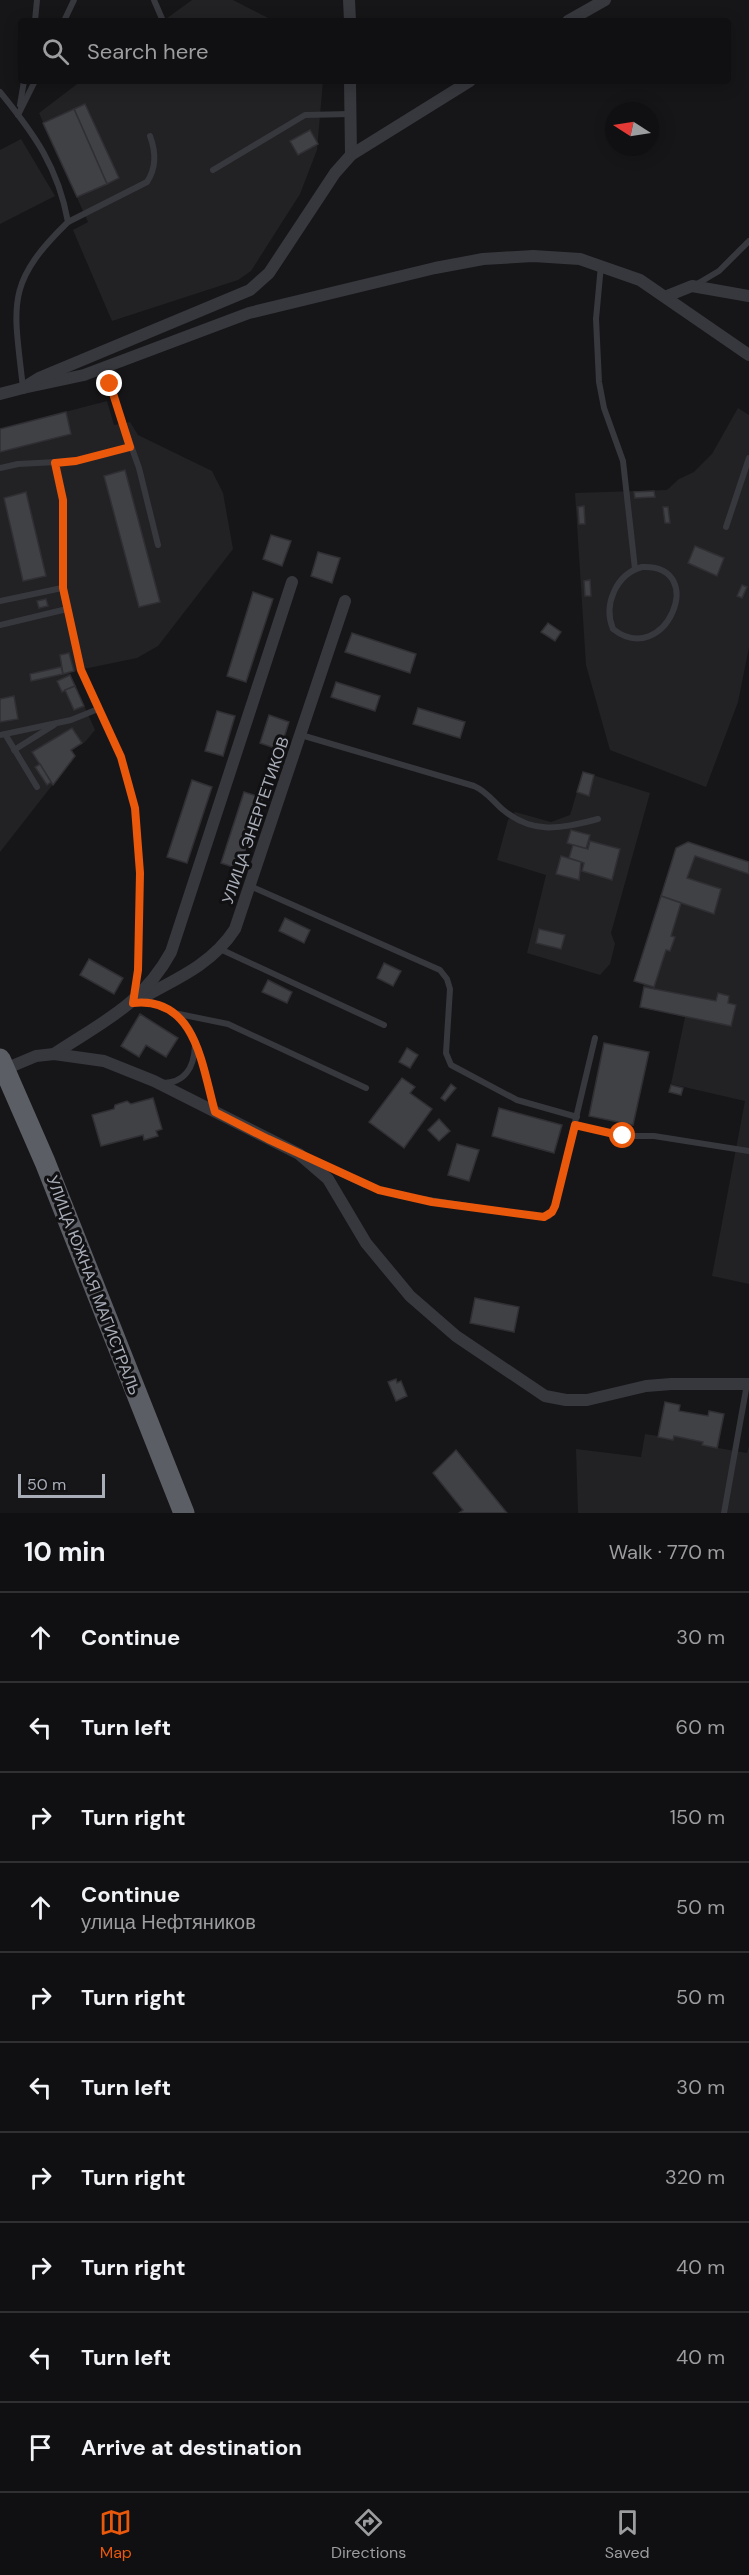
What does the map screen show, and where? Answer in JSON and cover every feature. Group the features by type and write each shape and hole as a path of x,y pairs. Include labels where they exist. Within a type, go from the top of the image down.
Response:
{"highway":[{"name":"УЛИЦА ЮЖНАЯ МАГИСТРАЛЬ","path":"3,1064 45,1162 184,1513"}],"street":[{"path":"349,0 350,18"},
{"path":"573,18 605,0"},
{"path":"350,84 351,155"},
{"path":"23,388 39,378 250,291 270,273 335,173 351,155 465,84"},
{"path":"0,394 70,379 249,313 435,268 483,259 532,256 580,259 640,280 667,296 749,355"},
{"path":"667,296 692,286 749,296"},
{"path":"54,1054 133,1003 152,983 171,952 292,582"},
{"name":"УЛИЦА ЭНЕРГЕТИКОВ","path":"133,1003 192,970 220,949 235,929 345,601"},
{"path":"3,1064 54,1054 104,1062 154,1082 298,1154 328,1179 366,1243 410,1296 456,1336 531,1389 545,1396 566,1400 587,1400 646,1386 748,1384"}],"lane":[{"path":"35,18 38,0"},
{"path":"65,18 74,0"},
{"path":"154,0 162,18"},
{"path":"18,115 23,84"},
{"path":"18,115 34,84"},
{"path":"0,92 18,115 58,179 68,222"},
{"path":"213,170 305,115 351,114"},
{"path":"23,388 15,318 16,297 21,280 46,243 68,222 147,182 151,175 155,154 150,136"},
{"path":"692,286 719,271 749,241"},
{"path":"601,265 596,319 599,382 625,475 635,569"},
{"path":"103,367 139,468 158,545"},
{"path":"0,468 18,464 76,461 130,447"},
{"path":"726,526 749,458"},
{"path":"55,463 63,500 63,588 82,675 126,770 137,824 140,873 138,970 133,1003 151,1002 174,1013 228,1024 366,1088"},
{"path":"650,567 665,571 673,582 676,601 671,621 665,627 647,635 627,637 613,629 609,609 615,588 635,569 650,567"},
{"path":"0,601 63,588"},
{"path":"0,625 68,609"},
{"path":"37,788 2,735 58,723 98,709"},
{"path":"14,750 58,723"},
{"path":"301,735 474,786 484,790 511,816 540,828 561,829 598,819"},
{"path":"249,886 440,970 447,979 450,989 446,1053 451,1065 517,1100 623,1136 654,1136 749,1151"},
{"path":"220,949 384,1025"},
{"path":"174,1013 187,1024 195,1040 215,1112"},
{"path":"298,1154 365,1185 397,1195 544,1217 552,1212 555,1206 595,1038"},
{"path":"154,1082 172,1083 186,1075 194,1055 195,1040"},
{"path":"724,1513 748,1384"}],"shaded area":[{"path":"192,0 233,0 268,18 167,18"},
{"path":"77,84 323,84 317,150 300,194 251,271 238,280 112,321 73,230 88,222 39,113"},
{"path":"21,139 55,196 0,224 0,150"},
{"path":"107,401 114,425 130,422 138,435 212,471 223,493 233,549 158,646 137,658 69,672 95,730 85,742 71,750 75,756 0,852 0,429"},
{"path":"738,408 749,415 749,647 738,702 706,787 610,750 586,665 575,493 667,490 679,479 694,472 712,454"},
{"path":"583,772 650,793 611,933 615,944 610,964 600,975 527,953 546,875 497,860 508,820 515,812 551,822 570,815"},
{"path":"688,842 749,862 749,1284 712,1276 745,1101 671,1084 685,1017 640,1007 644,984 634,981 676,848"},
{"path":"665,1402 680,1405 680,1411 708,1416 709,1411 724,1414 718,1448 747,1453 749,1446 749,1513 578,1513 576,1449 641,1457 645,1434 658,1436"}],"building":[{"path":"85,104 119,178 107,184 74,109"},
{"path":"74,109 107,184 77,197 43,123"},
{"path":"310,130 318,144 298,155 290,141"},
{"path":"66,412 71,434 0,452 0,429"},
{"path":"125,470 160,602 139,607 104,476"},
{"path":"654,491 655,497 635,498 634,492"},
{"path":"26,492 46,576 23,581 4,498"},
{"path":"584,506 585,524 579,524 578,507"},
{"path":"663,507 668,507 670,523 665,523"},
{"path":"271,535 291,541 282,566 263,559"},
{"path":"695,546 724,558 717,576 688,563"},
{"path":"318,552 340,558 332,583 311,576"},
{"path":"590,580 591,596 585,596 584,581"},
{"path":"742,585 747,587 742,598 737,596"},
{"path":"253,592 273,599 246,682 227,676"},
{"path":"46,599 48,606 39,608 37,601"},
{"path":"548,623 561,632 555,641 541,632"},
{"path":"352,633 416,654 410,673 345,652"},
{"path":"69,653 74,671 63,674 60,655"},
{"path":"61,667 63,674 31,681 30,674"},
{"path":"70,675 75,686 62,692 57,681"},
{"path":"336,682 380,696 375,711 331,697"},
{"path":"75,686 84,706 74,710 65,690"},
{"path":"14,696 18,719 0,722 0,699"},
{"path":"418,708 465,722 460,738 413,724"},
{"path":"217,711 235,716 223,756 205,751"},
{"path":"269,715 289,722 280,750 260,743"},
{"path":"72,728 82,743 71,750 75,756 53,785 32,752"},
{"path":"40,764 51,782 47,785 35,767"},
{"path":"583,772 594,775 589,796 577,792"},
{"path":"192,780 212,787 187,863 167,857"},
{"path":"244,792 263,798 239,869 221,863"},
{"path":"571,830 590,835 586,849 567,843"},
{"path":"590,841 620,849 612,880 582,871 584,863 569,858 573,845 588,849"},
{"path":"688,842 749,862 749,874 695,856 687,878 721,889 714,914 661,896 676,848"},
{"path":"561,856 581,862 579,880 556,874"},
{"path":"661,896 681,903 671,936 675,937 670,951 666,950 654,987 634,981"},
{"path":"285,918 310,930 304,943 279,931"},
{"path":"539,929 565,935 561,949 536,943"},
{"path":"89,959 123,978 114,994 80,975"},
{"path":"384,963 401,971 393,986 377,978"},
{"path":"268,980 292,992 287,1003 262,992"},
{"path":"644,987 716,1001 718,993 729,996 728,1003 736,1005 731,1026 640,1007"},
{"path":"140,1014 178,1038 166,1057 146,1045 139,1057 121,1046"},
{"path":"604,1043 649,1052 633,1125 589,1116"},
{"path":"407,1048 418,1055 410,1068 399,1062"},
{"path":"402,1078 415,1087 410,1093 432,1109 404,1148 369,1122"},
{"path":"451,1084 456,1088 445,1101 441,1098"},
{"path":"671,1085 683,1088 681,1095 669,1092"},
{"path":"153,1098 162,1129 156,1131 158,1136 144,1140 143,1135 101,1146 92,1115 114,1109 115,1105 127,1101 131,1104"},
{"path":"499,1108 562,1125 554,1153 492,1136"},
{"path":"439,1119 450,1131 439,1141 428,1130"},
{"path":"457,1144 479,1150 469,1181 448,1175"},
{"path":"475,1298 519,1307 514,1332 470,1323"},
{"path":"396,1379 397,1383 401,1381 407,1396 396,1401 388,1382"},
{"path":"665,1402 680,1405 679,1411 708,1416 709,1411 724,1414 717,1448 702,1445 703,1442 674,1436 673,1440 658,1437"},
{"path":"456,1450 507,1513 459,1513 463,1510 433,1473"}],"route":[{"path":"110,384 130,447 76,461 55,463 63,493 63,588 81,670 121,757 135,808 140,873 138,980 133,1003 151,1002 159,1005 183,1019 187,1024 195,1040 215,1112 365,1185 397,1195 539,1217 549,1216 555,1206 575,1125 623,1136"}]}
